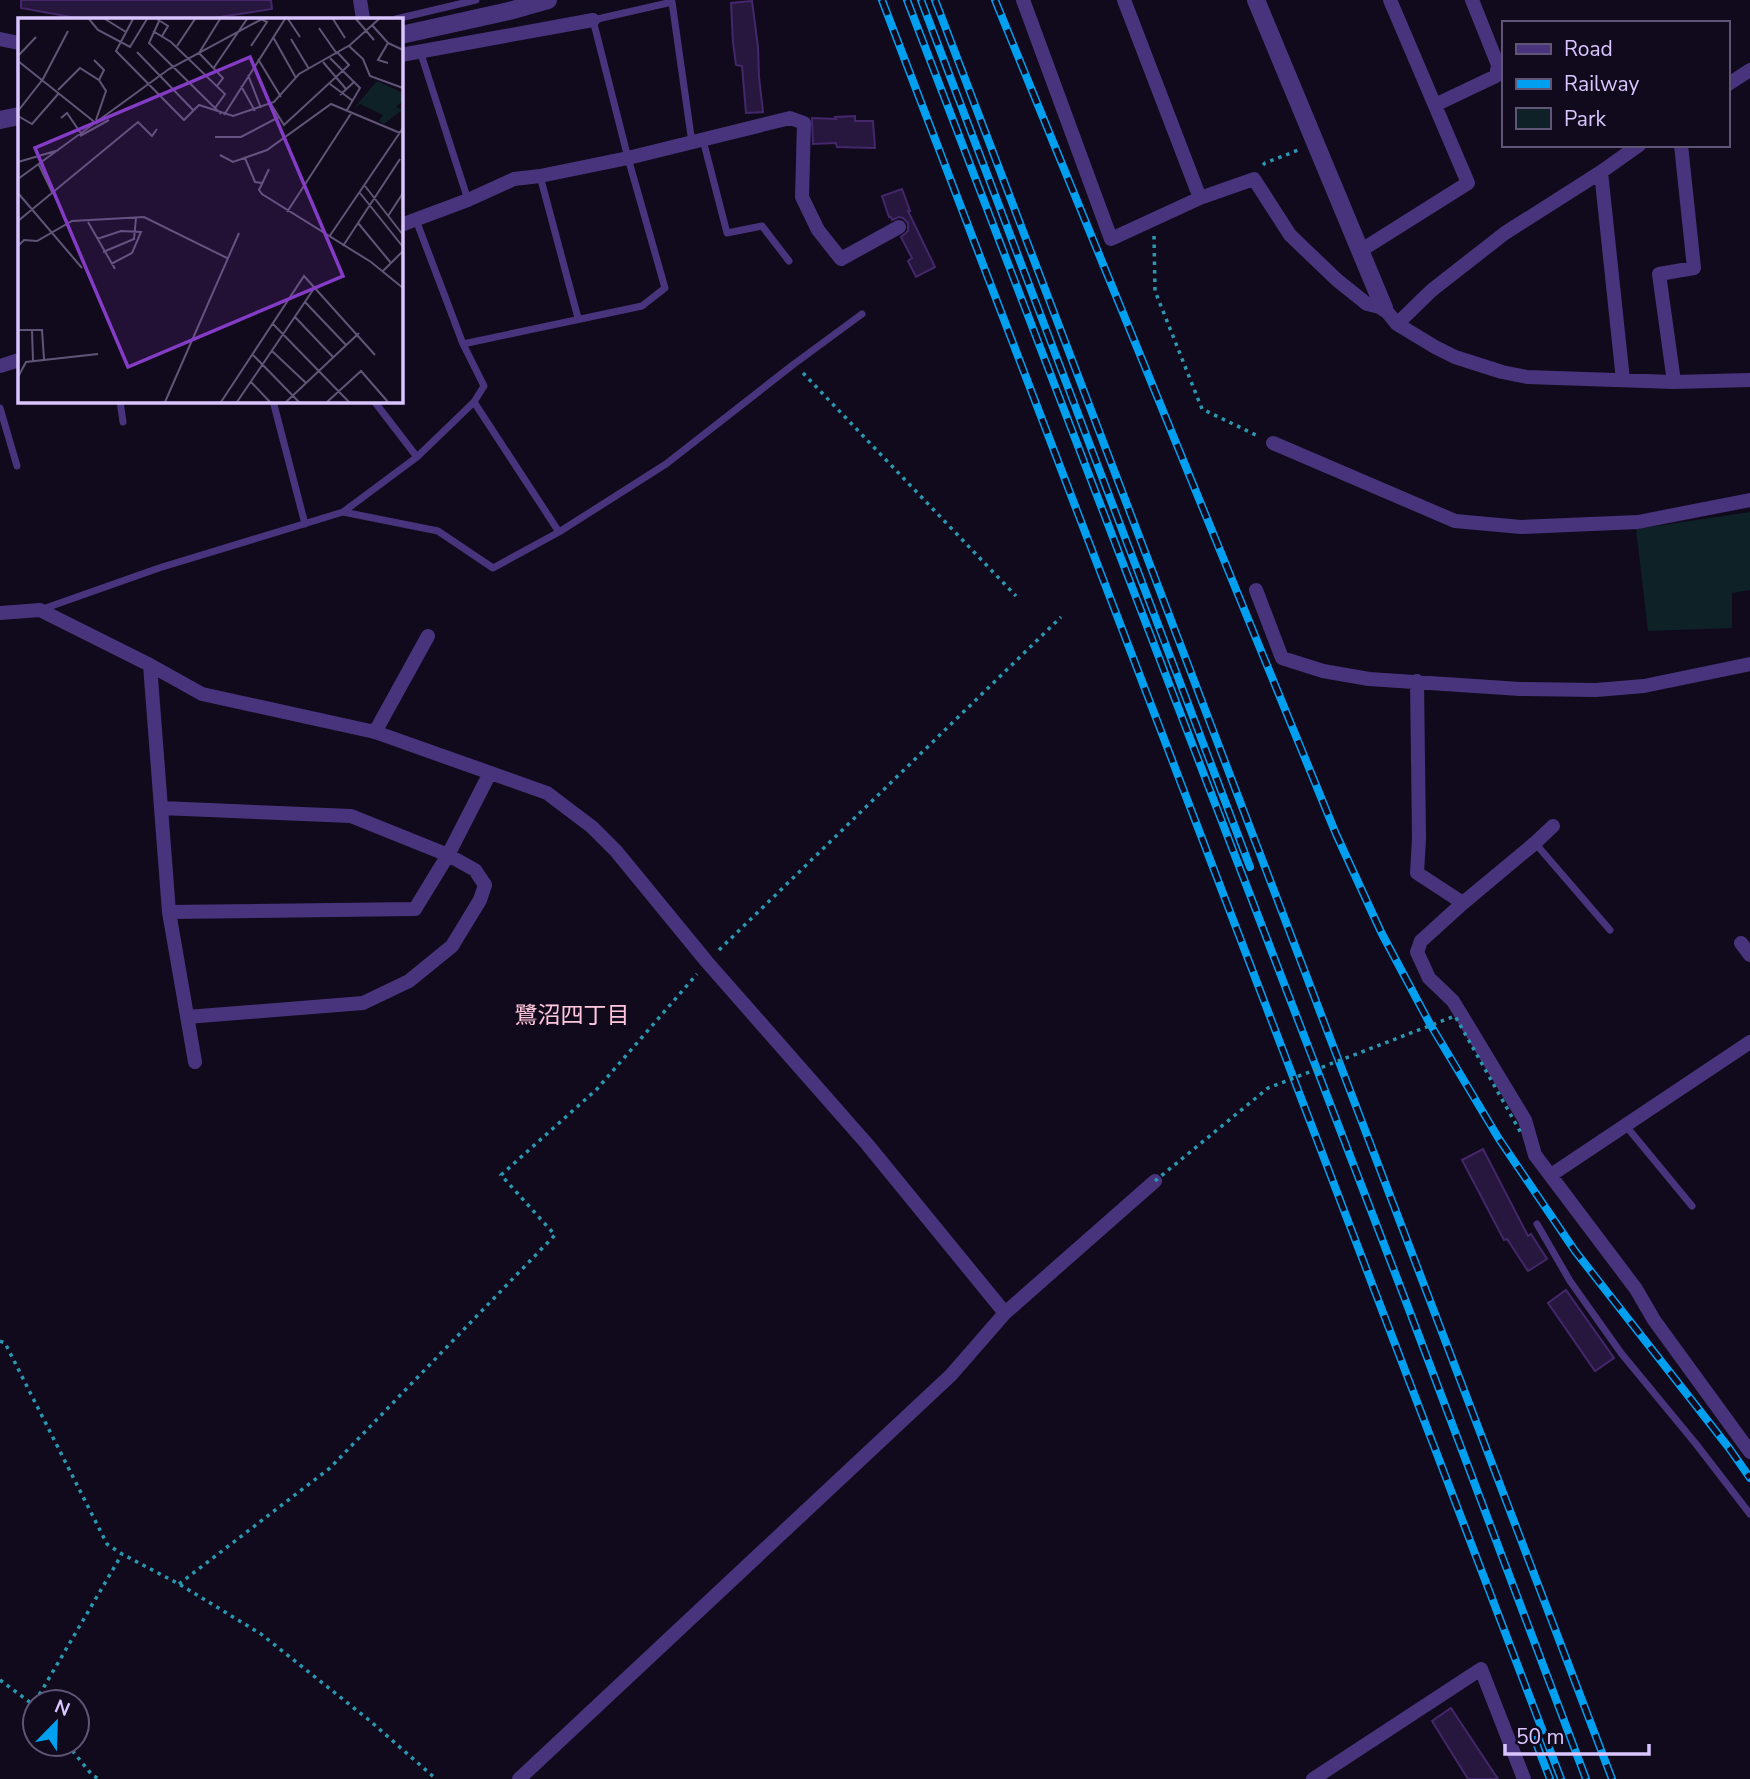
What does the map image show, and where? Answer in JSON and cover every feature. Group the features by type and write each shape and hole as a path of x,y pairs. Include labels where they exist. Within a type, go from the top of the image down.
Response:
{"street":[{"path":"360,0 363,18"},
{"path":"402,35 503,8 548,0"},
{"path":"1023,0 1111,239 1200,198 1254,179 1290,235 1337,280 1367,304 1384,308"},
{"path":"1124,0 1200,198"},
{"path":"1256,0 1384,308 1397,324 1455,357 1527,377 1674,382 1750,380"},
{"path":"1360,251 1468,183 1390,0"},
{"path":"1435,105 1496,76 1498,65 1472,0"},
{"path":"402,55 593,20"},
{"path":"0,39 18,43"},
{"path":"1729,84 1750,70"},
{"path":"0,120 18,116"},
{"path":"402,225 468,200 514,179 628,158 790,118 804,123 802,197 818,230 841,259 898,227"},
{"path":"1397,324 1432,290 1505,233 1636,147"},
{"path":"1674,382 1659,274 1694,268 1681,147"},
{"path":"1601,172 1623,380"},
{"path":"0,366 18,360"},
{"path":"1273,443 1455,521 1521,527 1638,522 1750,500"},
{"path":"1256,590 1283,658 1323,671 1369,679 1520,689 1595,690 1644,686 1750,664"},
{"path":"0,613 40,610 202,694 375,732 547,793 592,827 616,850 707,962 867,1144 1005,1313"},
{"path":"375,732 428,636"},
{"path":"150,665 169,912 195,1062"},
{"path":"1417,681 1418,873 1463,903"},
{"path":"169,912 415,909 448,855 490,773"},
{"path":"161,808 351,816 448,855 475,870 485,885 480,900 452,946 409,981 363,1003 187,1017"},
{"path":"1553,826 1421,941 1418,952 1429,978 1453,1001 1518,1108 1525,1121 1535,1155 1636,1289 1654,1320 1750,1452"},
{"path":"1551,1175 1750,1042"},
{"path":"519,1779 951,1375 1005,1313 1155,1181"},
{"path":"1313,1779 1481,1669 1519,1777"}],"lane":[{"path":"400,18 476,0"},
{"path":"463,344 642,306 665,288 593,20 672,2 697,141 727,233 762,226 789,261"},
{"path":"420,50 468,200"},
{"path":"540,176 578,318"},
{"path":"40,610 159,568 343,512 417,457 474,402 484,386 463,344 416,219"},
{"path":"343,512 438,531 494,568 559,533 666,464 862,314"},
{"path":"120,402 123,422"},
{"path":"273,402 305,524"},
{"path":"375,402 417,457"},
{"path":"474,402 559,533"},
{"path":"0,408 17,466"},
{"path":"1535,843 1610,930"},
{"path":"1625,1125 1692,1206"},
{"path":"1537,1224 1570,1281 1621,1353 1750,1514"}],"path":[{"path":"1254,179 1265,163 1315,144"},
{"path":"1153,218 1155,291 1202,409 1273,443"},
{"path":"794,364 1016,596"},
{"path":"179,1584 330,1468 555,1235 501,1175 597,1089 707,962 1061,617"},
{"path":"1155,1181 1268,1088 1455,1016 1521,1133"},
{"path":"0,1341 5,1343 107,1544 261,1634 369,1720 436,1779"},
{"path":"44,1688 122,1554"},
{"path":"0,1680 21,1694"},
{"path":"79,1758 99,1779"}],"green space":[{"path":"1750,512 1750,590 1732,593 1732,628 1648,631 1636,529"}],"building":[{"path":"21,0 271,0 272,9 213,18 76,18 21,8"},
{"path":"752,1 763,112 746,113 742,66 736,65 731,3"},
{"path":"855,116 855,121 873,121 875,148 837,147 836,143 813,144 812,118 836,119 835,117"},
{"path":"902,189 908,211 935,267 916,277 908,261 912,258 901,237 908,231 908,223 903,218 892,220 889,217 882,196"},
{"path":"1483,1149 1528,1236 1531,1234 1547,1259 1528,1271 1507,1239 1504,1240 1462,1160"},
{"path":"1566,1290 1614,1358 1595,1371 1548,1303"},
{"path":"1451,1708 1498,1779 1468,1779 1432,1721"}],"railway":[{"path":"882,0 1561,1779"},
{"path":"907,0 1586,1779"},
{"path":"921,0 1250,867"},
{"path":"935,0 1612,1779"},
{"path":"995,0 1336,834 1381,932 1430,1024 1499,1139 1575,1251 1750,1478"},
{"path":"1535,1740 1550,1779"}],"district":[{"name":"鷺沼四丁目","path":"572,1015"}]}
